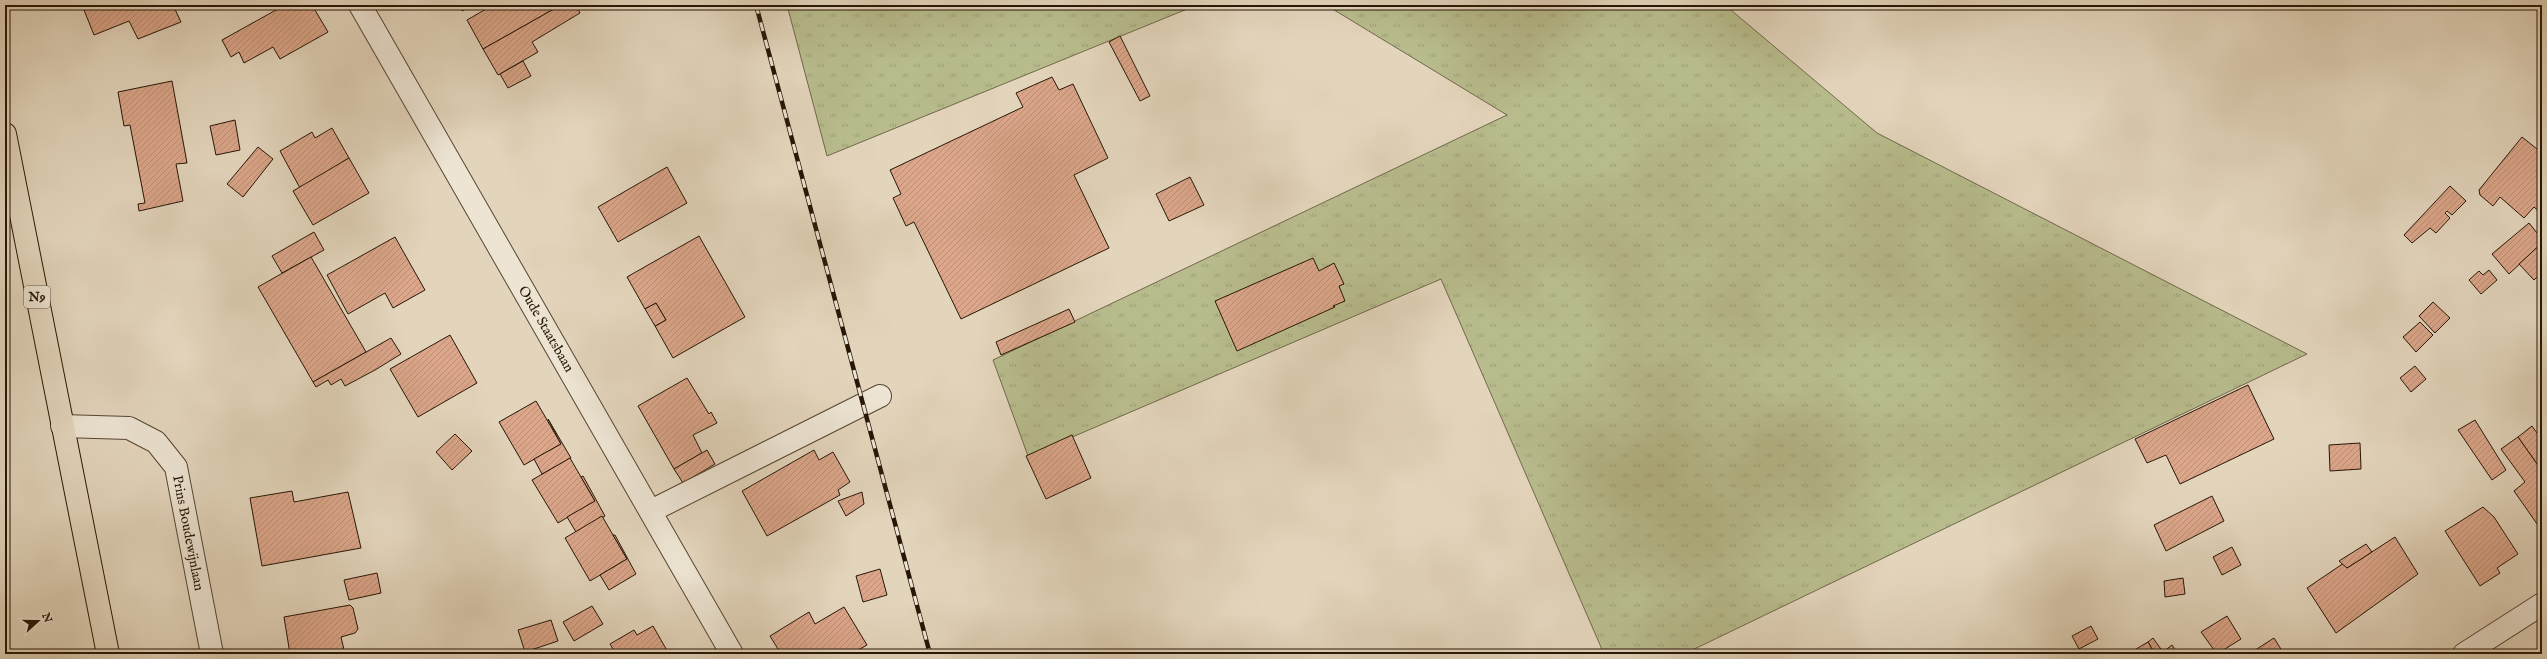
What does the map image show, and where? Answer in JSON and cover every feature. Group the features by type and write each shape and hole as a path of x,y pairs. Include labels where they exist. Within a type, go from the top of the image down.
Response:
{"main road":[{"name":"N9","path":"5,134 108,654"}],"street":[{"name":"Oude Staatsbaan","path":"360,5 732,654"},
{"path":"650,511 880,396"},
{"name":"Prins Boudewijnlaan","path":"62,426 129,428 156,442 176,466 212,654"},
{"path":"2464,654 2542,604"}],"green space":[{"path":"787,5 1197,5 827,156"},
{"path":"1326,5 1725,5 1877,133 2307,354 1684,654 1604,654 1441,279 1028,456 993,360 1507,115"}],"building":[{"path":"82,5 173,5 181,22 138,39 129,21 94,35"},
{"path":"285,5 312,5 328,32 280,59 273,47 244,63 239,52 231,57 222,40"},
{"path":"459,5 473,5 462,11"},
{"path":"493,5 512,5 515,10 524,5 561,5 483,49 467,20"},
{"path":"561,5 576,5 580,13 532,42 538,52 498,75 483,49"},
{"path":"1120,36 1150,96 1140,101 1109,42"},
{"path":"523,61 531,76 508,88 500,74"},
{"path":"1052,77 1059,90 1073,84 1108,158 1074,175 1109,248 961,319 914,222 906,226 893,198 901,194 890,170 1023,107 1016,93"},
{"path":"172,81 187,163 176,164 183,201 139,211 138,204 145,203 130,125 124,126 118,92"},
{"path":"235,120 240,150 216,155 210,126"},
{"path":"332,128 349,158 300,188 280,151 312,132 315,138"},
{"path":"2522,137 2542,153 2542,214 2534,207 2524,218 2500,197 2493,206 2480,195 2479,190"},
{"path":"258,147 273,159 243,197 227,184"},
{"path":"349,158 369,193 313,225 293,191"},
{"path":"667,167 687,203 618,242 598,207"},
{"path":"1190,177 1204,205 1169,221 1156,194"},
{"path":"2450,186 2466,201 2452,215 2447,211 2445,213 2450,218 2436,233 2430,228 2412,243 2404,235"},
{"path":"2529,223 2542,239 2542,243 2509,274 2492,254"},
{"path":"314,232 324,250 282,273 272,256"},
{"path":"699,236 745,317 673,358 655,326 666,320 656,303 645,309 627,277"},
{"path":"395,237 425,290 393,308 385,293 348,314 327,275"},
{"path":"2542,243 2542,272 2534,280 2519,264"},
{"path":"311,257 366,352 313,382 258,287"},
{"path":"1313,258 1319,271 1334,263 1344,284 1339,286 1345,301 1333,306 1335,307 1237,351 1215,301"},
{"path":"2489,270 2497,280 2481,294 2469,280 2479,271 2483,275"},
{"path":"2433,302 2450,318 2435,333 2419,316"},
{"path":"656,303 666,320 655,326 645,309"},
{"path":"1069,309 1075,322 1001,355 996,342"},
{"path":"2420,322 2433,335 2416,352 2403,337"},
{"path":"450,335 477,383 418,417 390,369"},
{"path":"391,338 401,354 345,386 341,379 331,385 328,380 316,387 313,382"},
{"path":"2415,366 2426,379 2411,392 2400,378"},
{"path":"687,378 709,414 711,412 717,423 693,435 702,453 674,469 638,406"},
{"path":"2248,385 2274,439 2180,484 2166,455 2147,463 2135,439"},
{"path":"536,401 561,444 524,465 499,422"},
{"path":"548,419 571,458 542,474 534,459 561,444"},
{"path":"2475,420 2506,470 2492,480 2458,430"},
{"path":"2532,426 2542,440 2542,471 2518,437"},
{"path":"455,434 472,451 452,470 436,452"},
{"path":"1072,435 1091,478 1046,499 1026,456"},
{"path":"2518,437 2542,471 2542,531 2514,491 2525,482 2501,449"},
{"path":"2360,443 2361,469 2330,471 2329,445"},
{"path":"707,450 715,464 683,483 674,469"},
{"path":"814,450 819,460 833,452 850,482 838,490 840,495 767,536 742,491"},
{"path":"570,458 595,501 558,523 532,480"},
{"path":"583,476 605,516 576,532 567,517 595,501 581,477"},
{"path":"292,491 294,502 348,492 361,548 262,566 250,498"},
{"path":"862,492 864,504 846,516 838,501"},
{"path":"2212,496 2224,521 2166,551 2154,525"},
{"path":"2483,507 2494,517 2518,554 2497,568 2500,573 2480,586 2445,531"},
{"path":"602,516 627,559 590,581 565,538"},
{"path":"613,535 615,535 636,574 609,590 600,575 627,559"},
{"path":"2395,537 2418,574 2336,633 2307,588 2344,563 2347,568"},
{"path":"2366,544 2372,552 2347,568 2339,561"},
{"path":"2232,547 2241,565 2222,575 2213,557"},
{"path":"880,569 887,595 863,602 856,576"},
{"path":"377,573 381,593 349,600 344,580"},
{"path":"2183,578 2185,594 2165,597 2164,581"},
{"path":"350,605 353,608 358,629 355,633 341,637 345,654 290,654 284,617"},
{"path":"592,606 603,624 574,641 563,622"},
{"path":"844,607 867,645 851,654 781,654 770,636 809,612 815,624"},
{"path":"2227,616 2241,639 2217,654 2201,632"},
{"path":"551,620 558,641 525,652 518,630"},
{"path":"653,626 669,654 616,654 610,644 634,630 637,635"},
{"path":"2091,626 2098,639 2079,649 2072,636"},
{"path":"2153,638 2163,652 2172,645 2178,654 2155,654 2148,642"},
{"path":"2274,638 2284,654 2249,654"},
{"path":"2148,642 2155,654 2133,654 2131,652"}],"railway":[{"path":"756,5 930,654"}]}
